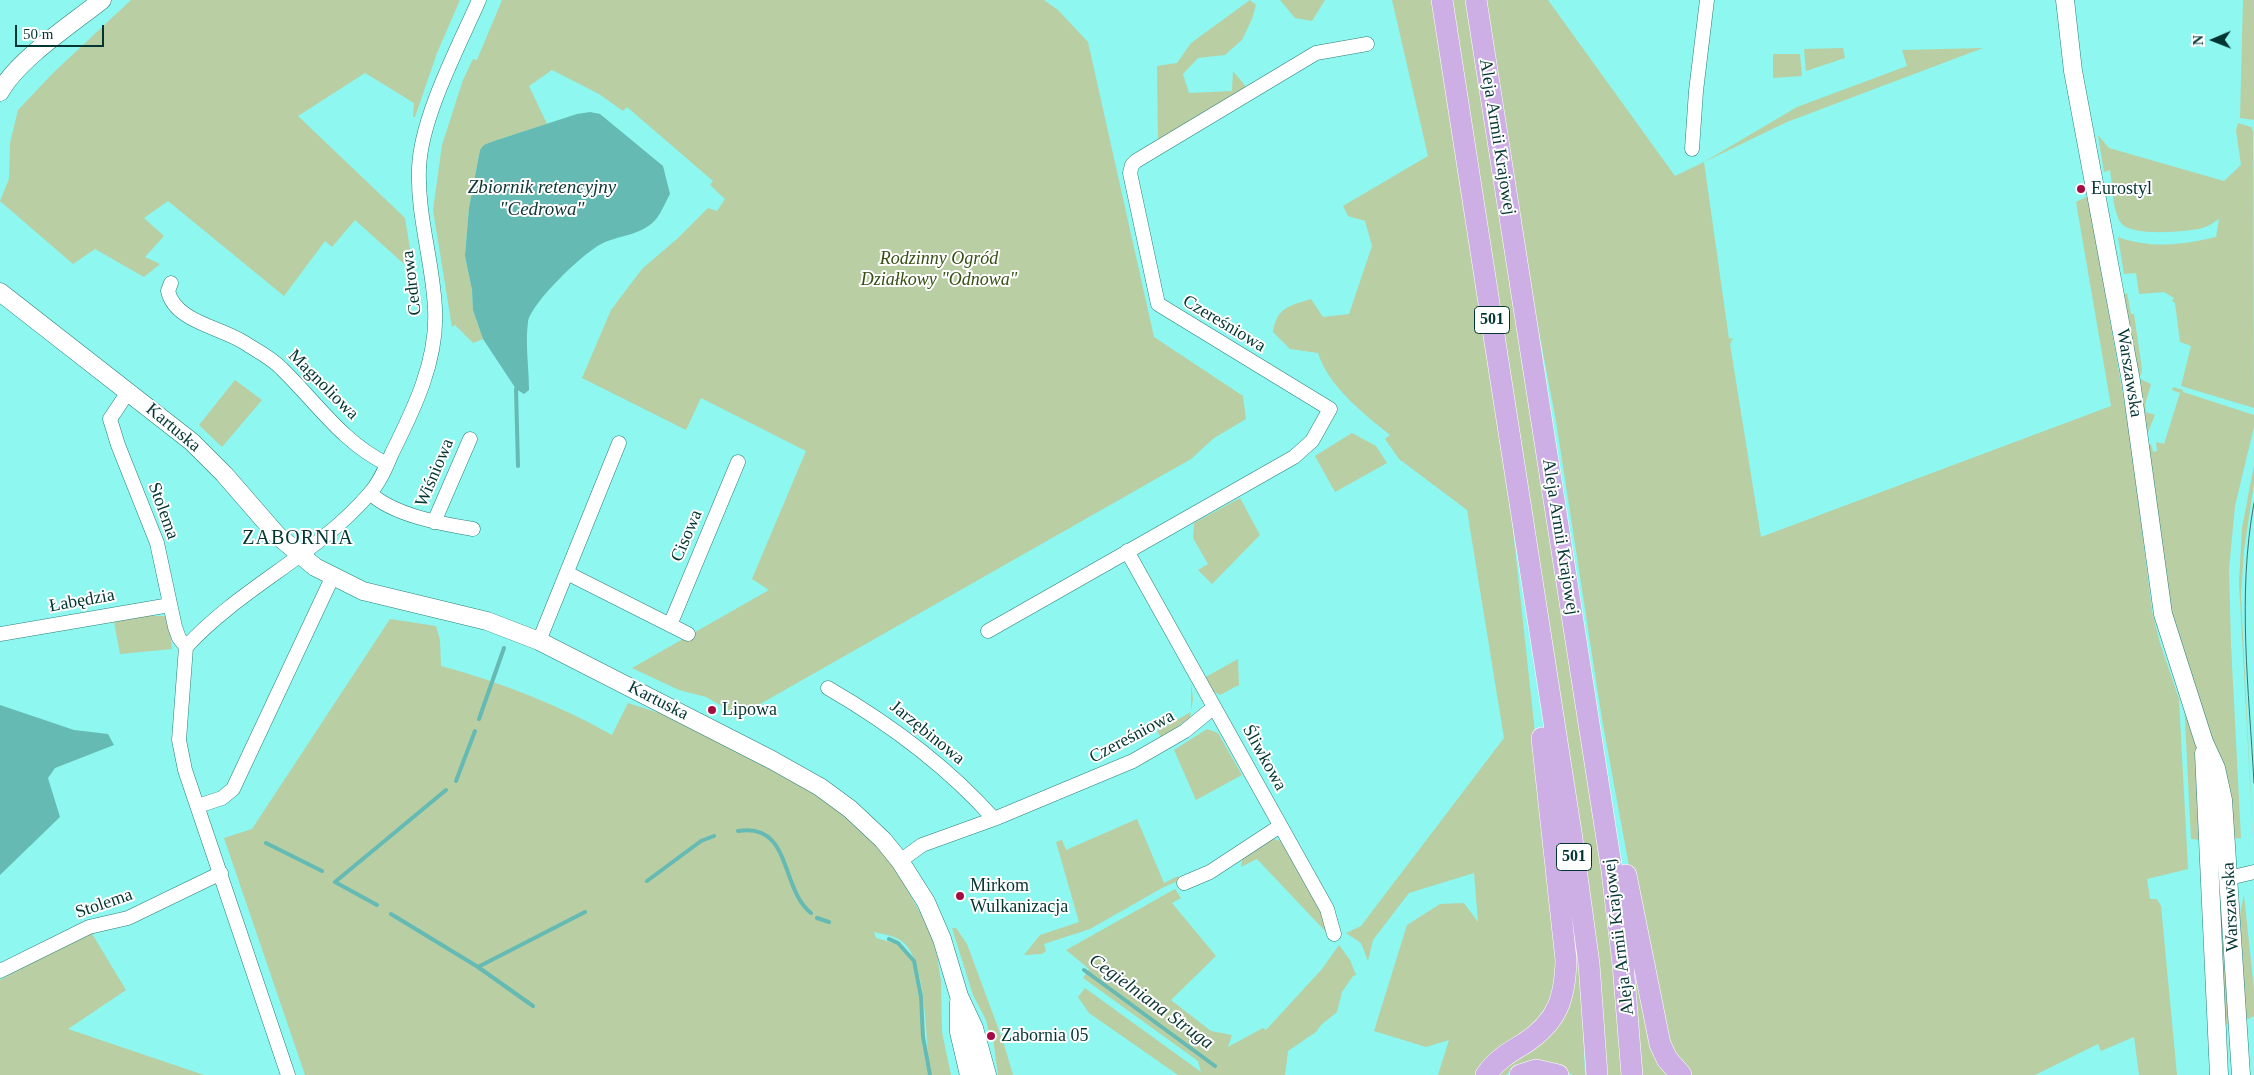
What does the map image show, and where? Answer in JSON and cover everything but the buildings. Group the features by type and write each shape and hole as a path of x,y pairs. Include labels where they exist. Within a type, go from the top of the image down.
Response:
{"main road":[{"name":"Aleja Armii Krajowej","path":"1442,0 1584,924 1592,1000 1596,1075"},
{"name":"Aleja Armii Krajowej","path":"1476,0 1598,773 1623,964 1632,1075"},
{"path":"1486,1075 1497,1062 1534,1037 1550,1022 1562,1000 1566,982 1566,960 1534,659 1540,640"},
{"path":"1598,773 1609,790 1645,979 1660,1044 1667,1059 1681,1075"},
{"path":"1520,1075 1536,1070 1558,1075"}],"street":[{"path":"0,92 6,81 18,67 102,0"},
{"name":"Cedrowa","path":"299,556 319,543 370,493 387,464 423,385 435,328 435,307 420,195 419,167 423,142 432,111 479,0"},
{"path":"1692,150 1696,91 1707,0"},
{"name":"Warszawska","path":"2065,0 2073,71 2131,381 2163,614 2204,742 2216,768 2223,800 2240,1075"},
{"name":"Czereśniowa","path":"988,631 1302,452 1312,441 1330,409 1158,304 1130,173 1132,165 1316,53 1366,44"},
{"name":"Magnoliowa","path":"171,283 168,291 174,306 190,317 233,334 281,367 332,424 387,464"},
{"name":"Kartuska","path":"0,292 192,442 299,556 332,578 376,595 487,621 539,641 703,724 820,787 863,820 900,861 922,895 937,925 959,996 974,1028 987,1075"},
{"name":"Stolema","path":"128,392 110,419 157,542 179,638 186,647 179,740 185,770 222,873 288,1075"},
{"name":"Wiśniowa","path":"434,522 470,439"},
{"path":"539,641 619,443"},
{"name":"Cisowa","path":"670,625 738,462"},
{"name":"Wiśniowa","path":"370,493 378,500 434,522 473,529"},
{"path":"1127,551 1213,708"},
{"path":"186,647 226,608 299,556"},
{"path":"567,573 688,634"},
{"path":"198,806 222,798 233,789 332,578"},
{"name":"Łabędzia","path":"0,634 170,605"},
{"name":"Jarzębinowa","path":"828,688 876,716 912,741 994,819"},
{"name":"Czereśniowa","path":"900,861 922,846 994,819 1133,761 1185,731 1213,708"},
{"name":"Śliwkowa","path":"1213,708 1327,909 1334,934"},
{"name":"Warszawska","path":"2204,742 2219,1075"},
{"path":"1184,883 1210,872 1280,826"},
{"path":"2210,881 2254,872"},
{"name":"Stolema","path":"0,971 89,927 128,918 222,873"},
{"name":"Kartuska","path":"959,996 959,1032 970,1075"}],"green space":[{"path":"131,0 460,0 437,53 415,117 413,117 414,103 365,73 298,116 405,218 414,273 355,220 332,247 325,241 284,296 168,201 144,218 164,236 145,257 160,264 144,277 95,249 73,264 0,201 9,179 10,143 18,110 53,73"},
{"name":"Rodzinny Ogród Działkowy \"Odnowa\"","path":"502,0 1044,0 1058,10 1088,42 1154,337 1243,396 1246,419 1214,438 1191,459 739,716 706,697 679,690 632,668 769,590 752,579 806,451 701,398 686,430 582,378 611,310 642,269 678,238 708,208 717,211 725,199 710,185 713,181 627,107 623,111 599,94 552,70 529,86 547,124 494,141 480,150 469,208 465,256 472,290 473,310 483,339 473,343 455,325 452,327 433,210 442,145 463,80 473,59 477,60"},
{"path":"1250,0 1256,5 1242,40 1225,55 1198,58 1183,74 1189,93 1232,91 1233,71 1247,88 1158,142 1157,66 1177,63 1191,43"},
{"path":"1280,0 1325,0 1312,21 1295,18"},
{"path":"1392,0 1433,0 1507,475 1559,953 1550,1011 1478,1075 1438,1075 1449,1040 1426,1047 1374,1031 1407,925 1440,904 1464,903 1478,922 1474,873 1409,893 1373,940 1368,961 1361,943 1346,933 1361,926 1504,738 1467,510 1399,459 1385,439 1390,435 1338,388 1323,365 1318,353 1290,349 1273,332 1281,312 1290,306 1311,299 1323,317 1349,314 1372,246 1365,221 1348,216 1343,206 1428,156"},
{"path":"1449,0 1468,0 1601,839 1624,1075 1604,1075"},
{"path":"1485,0 1548,0 1675,176 1704,162 1729,339 1733,338 1730,344 1761,537 2111,406 2076,202 2088,196 2130,435 2152,611 2160,643 2179,699 2188,869 2147,879 2150,899 2157,899 2161,906 2177,1075 2139,1075 2134,1037 2101,1051 2098,1044 2035,1075 1691,1075 1672,1055 1645,953 1602,719 1556,421 1526,264"},
{"path":"2243,0 2254,0 2254,120 2240,118"},
{"path":"1843,48 1845,58 1806,71 1804,49"},
{"path":"1983,48 1787,122 1704,162 1797,107 1907,66 1902,50"},
{"path":"1773,54 1800,54 1802,76 1773,78"},
{"path":"2238,123 2251,127 2253,131 2254,408 2181,386 2191,346 2180,342 2175,303 2172,301 2174,298 2164,292 2139,294 2136,273 2124,274 2118,237 2130,241 2155,244 2191,242 2216,237 2219,219 2201,228 2170,232 2147,232 2128,228 2122,224 2115,206 2110,170 2104,172 2098,135 2109,148 2224,181 2241,165 2236,130"},
{"path":"2127,293 2131,314 2134,314 2142,369 2141,375 2136,375 2123,295"},
{"path":"2140,379 2151,384 2145,405 2146,412 2155,415 2148,432 2146,432 2138,390 2142,389"},
{"path":"235,380 262,400 222,447 199,425"},
{"path":"2173,387 2254,415 2254,427 2235,506 2229,569 2241,838 2232,839 2171,623 2148,446 2151,444 2153,452 2157,451 2156,442 2164,444 2180,393 2172,390"},
{"path":"1352,433 1376,446 1387,463 1335,492 1315,456"},
{"path":"2254,465 2254,483 2244,550 2241,596 2254,856 2239,582 2242,528"},
{"path":"1240,498 1260,535 1212,584 1198,570 1208,564 1193,538 1194,523"},
{"path":"145,616 168,616 172,649 120,654 114,622"},
{"path":"390,619 436,626 440,640 441,666 529,695 612,735 628,703 659,713 661,710 823,798 871,837 894,866 929,929 937,956 941,981 942,1032 951,1075 931,1075 921,982 916,964 909,950 897,938 874,932 876,938 897,944 912,961 919,997 923,1048 928,1075 305,1075 224,838 252,829"},
{"path":"1238,659 1239,685 1220,695 1211,690 1204,678"},
{"path":"1191,683 1193,699 1191,712"},
{"path":"2184,700 2196,746 2201,840 2191,839"},
{"path":"1191,712 1190,718 1161,738 1157,731"},
{"path":"1207,729 1218,733 1242,775 1196,800 1174,750"},
{"path":"1137,819 1164,883 1178,876 1180,880 1162,888 1090,929 1044,944 1046,951 1042,954 1024,955 1040,935 1079,922 1056,842 1062,840 1066,850"},
{"path":"1275,839 1285,843 1328,923 1329,930 1325,931 1257,859 1241,867 1243,855 1265,841"},
{"path":"1562,842 1581,978 1585,1075 1573,1075 1555,1066 1511,1071 1506,1075 1494,1075 1556,1025"},
{"path":"1175,889 1181,898 1172,903 1216,956 1171,1000 1211,1031 1232,1035 1228,1047 1263,1028 1266,1030 1322,969 1339,945 1350,960 1356,975 1353,976 1342,992 1337,1012 1321,1025 1316,1032 1288,1051 1285,1075 1178,1075 1089,1013 1078,997 1085,988 1201,1072 1198,1061 1083,978 1089,969 1066,950"},
{"path":"2244,895 2254,990 2254,1016 2246,1020 2240,914"},
{"path":"2219,896 2229,1024 2224,1025"},
{"path":"952,928 956,928 967,944 1003,1041 1013,1075 998,1075 992,1031 989,1032 986,1020 973,995"},
{"path":"91,932 126,990 68,1029 204,1075 0,1075 0,980"},
{"path":"1629,933 1671,1075 1640,1075"}],"water":[{"name":"Zbiornik retencyjny \"Cedrowa\"","path":"590,112 600,114 663,166 670,194 659,215 651,224 639,231 610,240 595,248 560,278 538,303 531,313 528,322 529,390 524,394 516,389 483,339 473,310 472,290 465,256 469,208 480,150 484,145 494,141 577,114"},
{"path":"0,705 74,730 108,734 114,745 55,768 48,778 60,817 0,875"}],"waterway":[{"path":"516,389 518,466"},
{"path":"479,719 504,648"},
{"path":"456,781 475,731"},
{"path":"377,905 335,882 446,790"},
{"name":"Cegielniana Struga","path":"738,831 755,831 768,837 777,847 794,889 801,902 811,913"},
{"name":"Cegielniana Struga","path":"647,881 701,841 714,836"},
{"name":"Cegielniana Struga","path":"266,843 322,871"},
{"name":"Cegielniana Struga","path":"478,967 585,912"},
{"name":"Cegielniana Struga","path":"391,914 478,967 533,1006"},
{"name":"Cegielniana Struga","path":"817,918 829,922"},
{"path":"889,939 898,943 914,961 921,997 923,1037 930,1075"},
{"name":"Cegielniana Struga","path":"1084,970 1215,1066"}],"tram line":[{"path":"2254,503 2246,572 2245,608 2247,678 2254,783"}],"place":[{"name":"Eurostyl","path":"2081,189"},
{"name":"Lipowa","path":"712,710"},
{"name":"Mirkom Wulkanizacja","path":"960,896"},
{"name":"Zabornia 05","path":"991,1036"}],"district":[{"name":"ZABORNIA","path":"298,539"}]}
